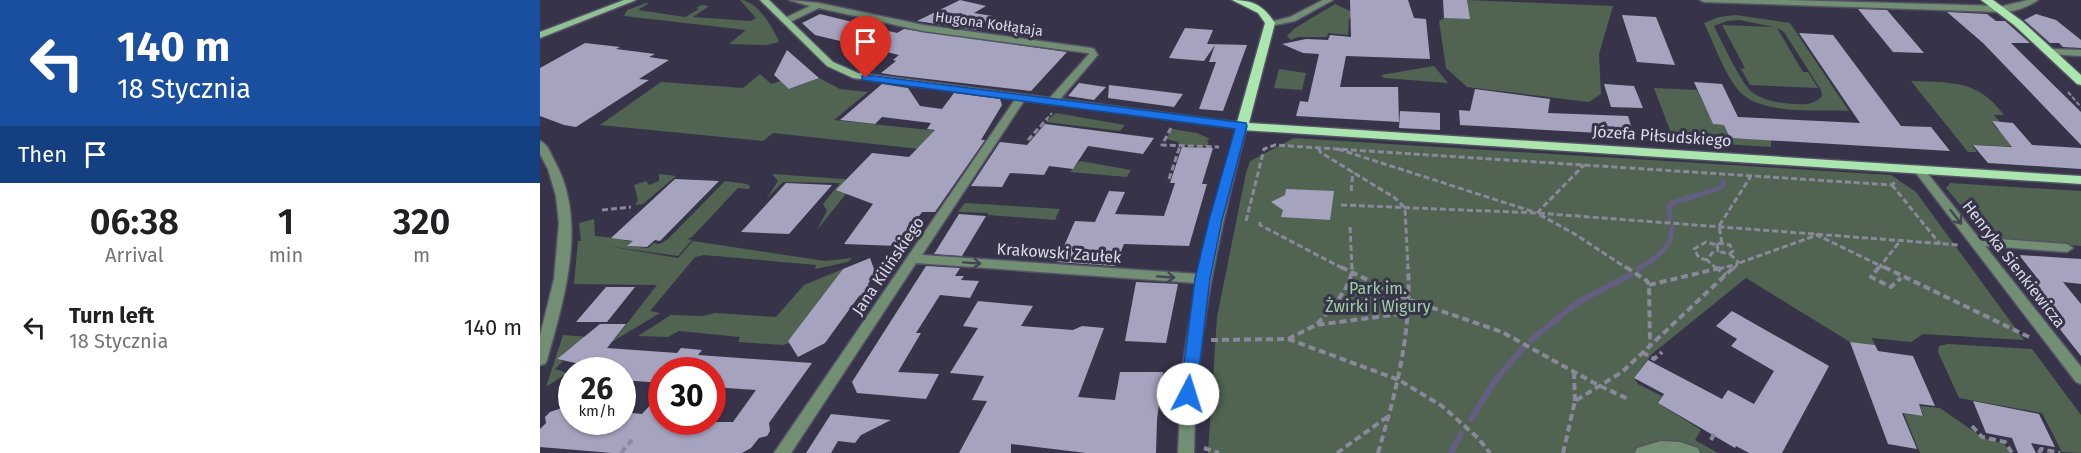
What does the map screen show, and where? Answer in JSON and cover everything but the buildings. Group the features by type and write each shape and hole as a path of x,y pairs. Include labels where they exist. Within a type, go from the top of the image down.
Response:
{"main road":[{"path":"540,29 615,0"},
{"path":"540,35 632,0"},
{"path":"764,0 830,64 848,74 1020,98 1053,107 1242,126 1270,23 1262,12 1237,0"},
{"path":"1986,0 2051,52 2081,81"},
{"name":"Józefa Piłsudskiego","path":"1242,126 2081,180"}],"street":[{"name":"Hugona Kołłątaja","path":"793,0 923,28 1091,51 1093,55 1053,107"},
{"path":"1270,23 1293,19 1329,0"},
{"path":"1704,0 2000,9 2018,7 2034,0"},
{"path":"786,21 819,5"},
{"path":"2051,52 2081,53"},
{"name":"Jana Kilińskiego","path":"782,453 1020,98"},
{"path":"1186,453 1189,373 1202,279 1242,126"},
{"path":"540,144 551,162 561,195 565,250 562,273 540,360"},
{"name":"Henryka Sienkiewicza","path":"1920,171 2081,378"},
{"path":"1977,244 1986,242 2067,248"},
{"name":"Krakowski Zaułek","path":"913,259 1202,279"},
{"path":"1643,453 1657,447 1671,447 1692,453"}],"path":[{"path":"2068,92 2081,107"},
{"path":"1028,141 1053,107"},
{"path":"1172,127 1162,145 1219,147"},
{"path":"1246,221 1264,149 1275,145 1892,185 1940,244"},
{"path":"1169,179 1180,146"},
{"path":"1319,147 1320,152 1395,198 1405,208 1410,300 1399,380 1378,453"},
{"path":"1338,148 1537,213 1573,233 1631,270 1649,285 1650,345"},
{"path":"1537,213 1584,165"},
{"path":"1351,191 1353,172"},
{"path":"1722,243 1719,226 1751,176"},
{"path":"1341,205 1537,213 1940,244 1977,244"},
{"path":"602,210 632,207"},
{"path":"1260,222 1260,225 1352,274 1410,300 1500,332 1599,386 1628,399"},
{"path":"1316,325 1334,306 1352,274 1350,227"},
{"path":"1649,285 1739,263 1817,235 2029,337"},
{"path":"1900,241 1871,277 1891,287 1901,278"},
{"path":"1726,275 1707,260 1699,258 1694,249 1706,242 1717,245 1722,243 1733,248 1733,252 1729,254"},
{"path":"1717,245 1719,250"},
{"path":"1707,260 1712,253 1719,250 1729,254 1739,263"},
{"path":"1575,401 1622,372 1739,263"},
{"path":"1288,339 1316,325 1408,313"},
{"path":"1209,340 1288,339 1399,380 1442,406 1478,438 1490,453"},
{"path":"1642,352 1654,359 1662,352"},
{"path":"1563,453 1575,401 1574,372"},
{"path":"1337,453 1387,417"},
{"path":"1972,426 1982,437 2005,442 2012,453"},
{"path":"1711,440 1714,434"},
{"path":"621,453 632,440"},
{"path":"1203,448 1219,453"},
{"path":"2039,453 2041,449 2060,453"}],"green space":[{"path":"740,0 746,1 758,10 769,23 779,42 767,45 729,44 746,30 624,16 627,10 649,3 638,10 685,17 699,9 696,8 701,5 709,6 693,17 751,21 756,18"},
{"path":"1467,0 1613,6 1599,54 1601,94 1589,102 1467,87 1446,68 1439,21 1444,18 1469,18"},
{"path":"1335,4 1357,14 1349,19 1348,35 1328,33 1327,37 1298,37 1291,40 1287,36 1295,28"},
{"path":"1736,15 1790,23 1849,111 1771,107 1744,96 1726,71 1704,23 1719,17","holes":["1739,20 1774,27 1722,25 1745,68 1741,69 1750,85 1818,88 1808,72 1803,72 1777,28 1784,32 1821,90 1822,96 1816,101 1803,104 1784,103 1757,96 1739,75 1714,26 1727,21"]},
{"path":"1434,66 1448,83 1384,78 1381,75"},
{"path":"1279,69 1306,73 1302,90 1274,88"},
{"path":"760,74 771,84 781,81 790,89 819,78 840,89 868,92 834,120 939,131 920,149 773,133 763,141 600,125 661,82 743,88"},
{"path":"1911,81 1951,83 1974,89 1994,103 2004,115 1994,115 2000,122 1992,122 1997,129 2020,131 2034,147 1972,145 1977,152 1968,152"},
{"path":"1654,88 1697,90 1713,124 1724,125 1730,138 1771,140 1771,147 1674,141"},
{"path":"1056,113 1125,125 1120,131 1046,122"},
{"path":"1172,129 1197,133 1210,139 1206,141 1209,142 1207,146 1178,145 1179,142 1166,139"},
{"name":"Park im. Żwirki i Wigury","path":"1294,138 1891,175 1916,192 2024,340 1923,334 1911,342 1872,338 1875,345 1850,342 1746,278 1652,354 1634,378 1638,384 1662,396 1658,403 1701,430 1695,440 1718,453 1208,453 1217,317 1246,173 1250,161"},
{"path":"1080,161 1131,170 1127,177 1070,172"},
{"path":"659,174 676,176 643,204 635,205 638,200 634,185 646,181 649,185 659,181"},
{"path":"772,174 857,180 817,230 827,211 823,204 840,183 783,182 767,198 778,181"},
{"path":"725,181 750,186 749,189 738,188 692,237 687,239 692,240 678,256 607,246 678,258 693,241 825,261 852,258 848,262 815,269 816,265 704,255 695,257 650,311 660,313 600,349 574,345 558,357 558,366 555,369 558,370 558,379 546,387 563,335 615,339 657,285 574,284 578,241 581,241 579,223 594,219 595,236 633,241 628,246 648,248 654,243 660,244 668,239"},
{"path":"1950,183 2081,191 2081,246 1989,239 1946,188"},
{"path":"965,203 1060,209 1055,220 958,212"},
{"path":"843,269 788,341 789,343 783,345 738,342 740,337 679,331 668,337 638,336 671,315 703,316 715,313 776,317 804,285"},
{"path":"1948,344 2032,349 2081,415 2081,453 2062,452 2042,413 1959,398 1938,352 1939,346"},
{"path":"1920,406 1940,408 1983,438 2004,444 2010,453 1920,453 1904,414 1924,416"}],"waterway":[{"path":"1670,219 1669,207 1672,203 1720,188 1724,184 1723,181"},
{"path":"1641,267 1639,269 1666,247 1670,241 1672,227"},
{"path":"1531,340 1578,302 1630,275"},
{"path":"1471,419 1494,382 1523,348"},
{"path":"1451,453 1461,434"}],"route":[{"path":"866,78 1242,126 1202,279 1188,394"}]}
